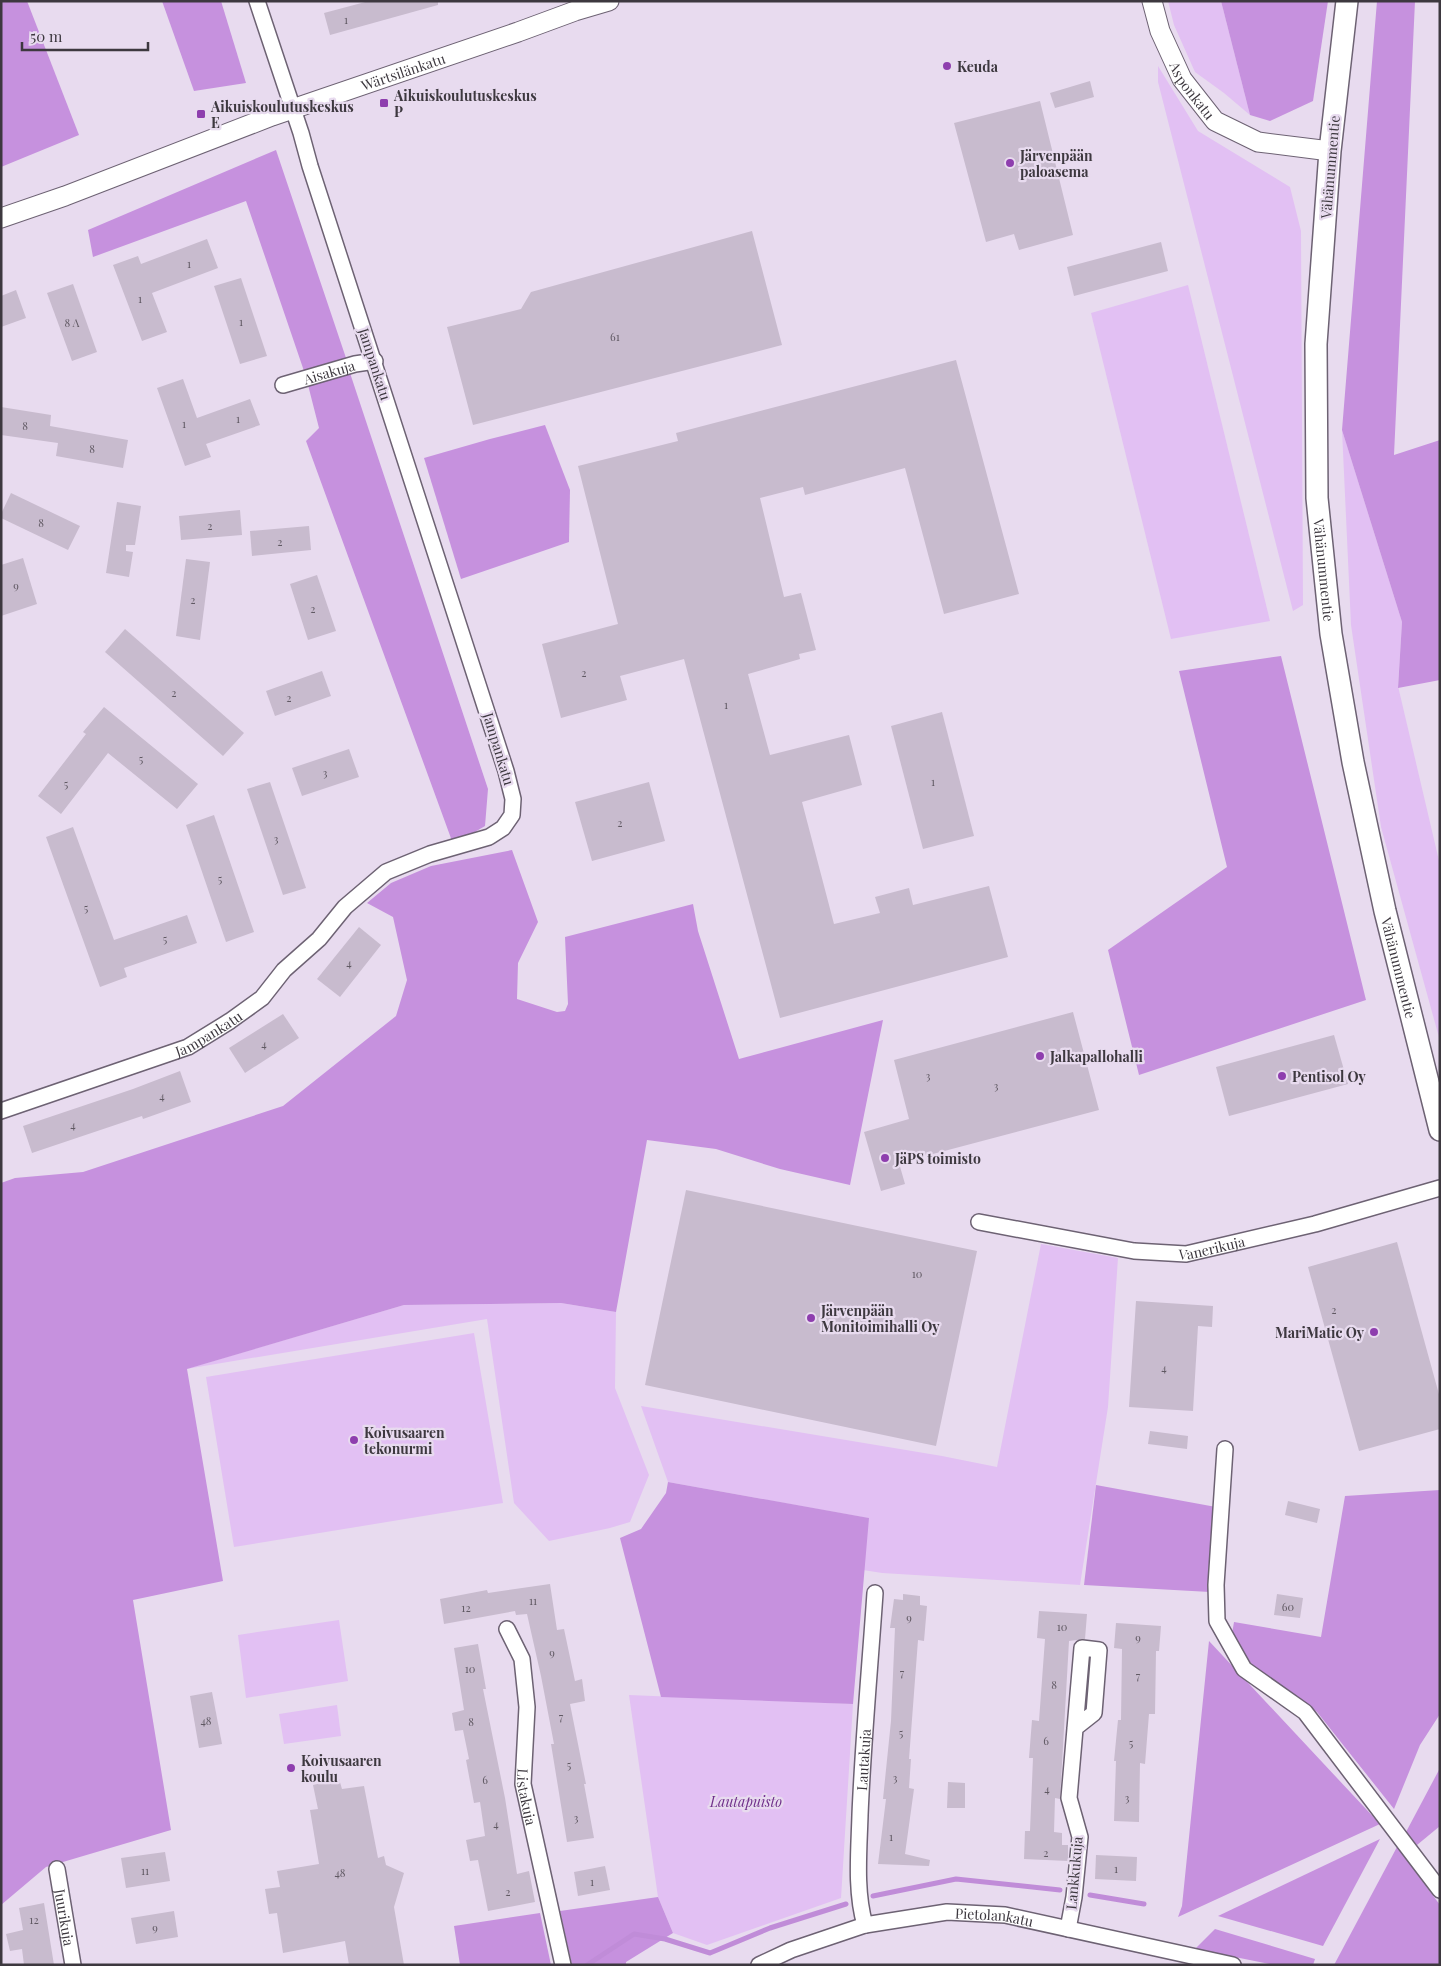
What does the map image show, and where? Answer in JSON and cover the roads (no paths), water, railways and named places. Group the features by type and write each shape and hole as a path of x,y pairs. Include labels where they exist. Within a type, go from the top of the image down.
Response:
{"main road":[{"name":"Vähänummentie","path":"1347,1 1330,151 1316,344 1317,498 1331,634 1352,762 1385,911 1440,1130"}],"street":[{"name":"Jampankatu","path":"1,1111 188,1047 230,1021 262,998 284,970 319,939 345,907 386,872 430,854 489,837 503,828 512,816 513,799 509,781 258,1"},
{"name":"Wärtsilänkatu","path":"1,218 65,196 292,109 518,32 573,6 609,1"},
{"name":"Asponkatu","path":"1152,1 1160,31 1182,79 1215,121 1258,142 1330,151"},
{"name":"Aisakuja","path":"283,385 355,364 375,361"},
{"name":"Vanerikuja","path":"979,1222 1134,1251 1186,1254 1315,1224 1440,1188"},
{"path":"1225,1449 1216,1585 1217,1621 1244,1669 1305,1712 1440,1890"},
{"name":"Lautakuja","path":"865,1925 860,1908 859,1846 874,1593"},
{"name":"Listakuja","path":"508,1629 522,1659 527,1707 523,1784 563,1965"},
{"name":"Lankkukuja","path":"1068,1929 1074,1897 1080,1837 1069,1798 1075,1728"},
{"name":"Juurikuja","path":"58,1869 73,1965"},
{"name":"Pietolankatu","path":"759,1965 791,1950 865,1925 947,1912 1004,1915 1233,1965"}],"waterway":[{"path":"873,1896 956,1879 1060,1890"},
{"path":"1090,1895 1144,1904"},
{"path":"587,1965 634,1934 665,1939 710,1953 770,1928 846,1904"}],"place":[{"name":"Keuda","path":"947,66"},
{"name":"Aikuiskoulutuskeskus P","path":"384,103"},
{"name":"Aikuiskoulutuskeskus E","path":"201,114"},
{"name":"Järvenpään paloasema","path":"1010,163"},
{"name":"Jalkapallohalli","path":"1040,1056"},
{"name":"Pentisol Oy","path":"1282,1076"},
{"name":"JäPS toimisto","path":"885,1158"},
{"name":"Järvenpään Monitoimihalli Oy","path":"811,1318"},
{"name":"MariMatic Oy","path":"1374,1332"},
{"name":"Koivusaaren tekonurmi","path":"354,1440"},
{"name":"Koivusaaren koulu","path":"291,1768"}],"park label":[{"name":"Lautapuisto","path":"746,1801"}]}
